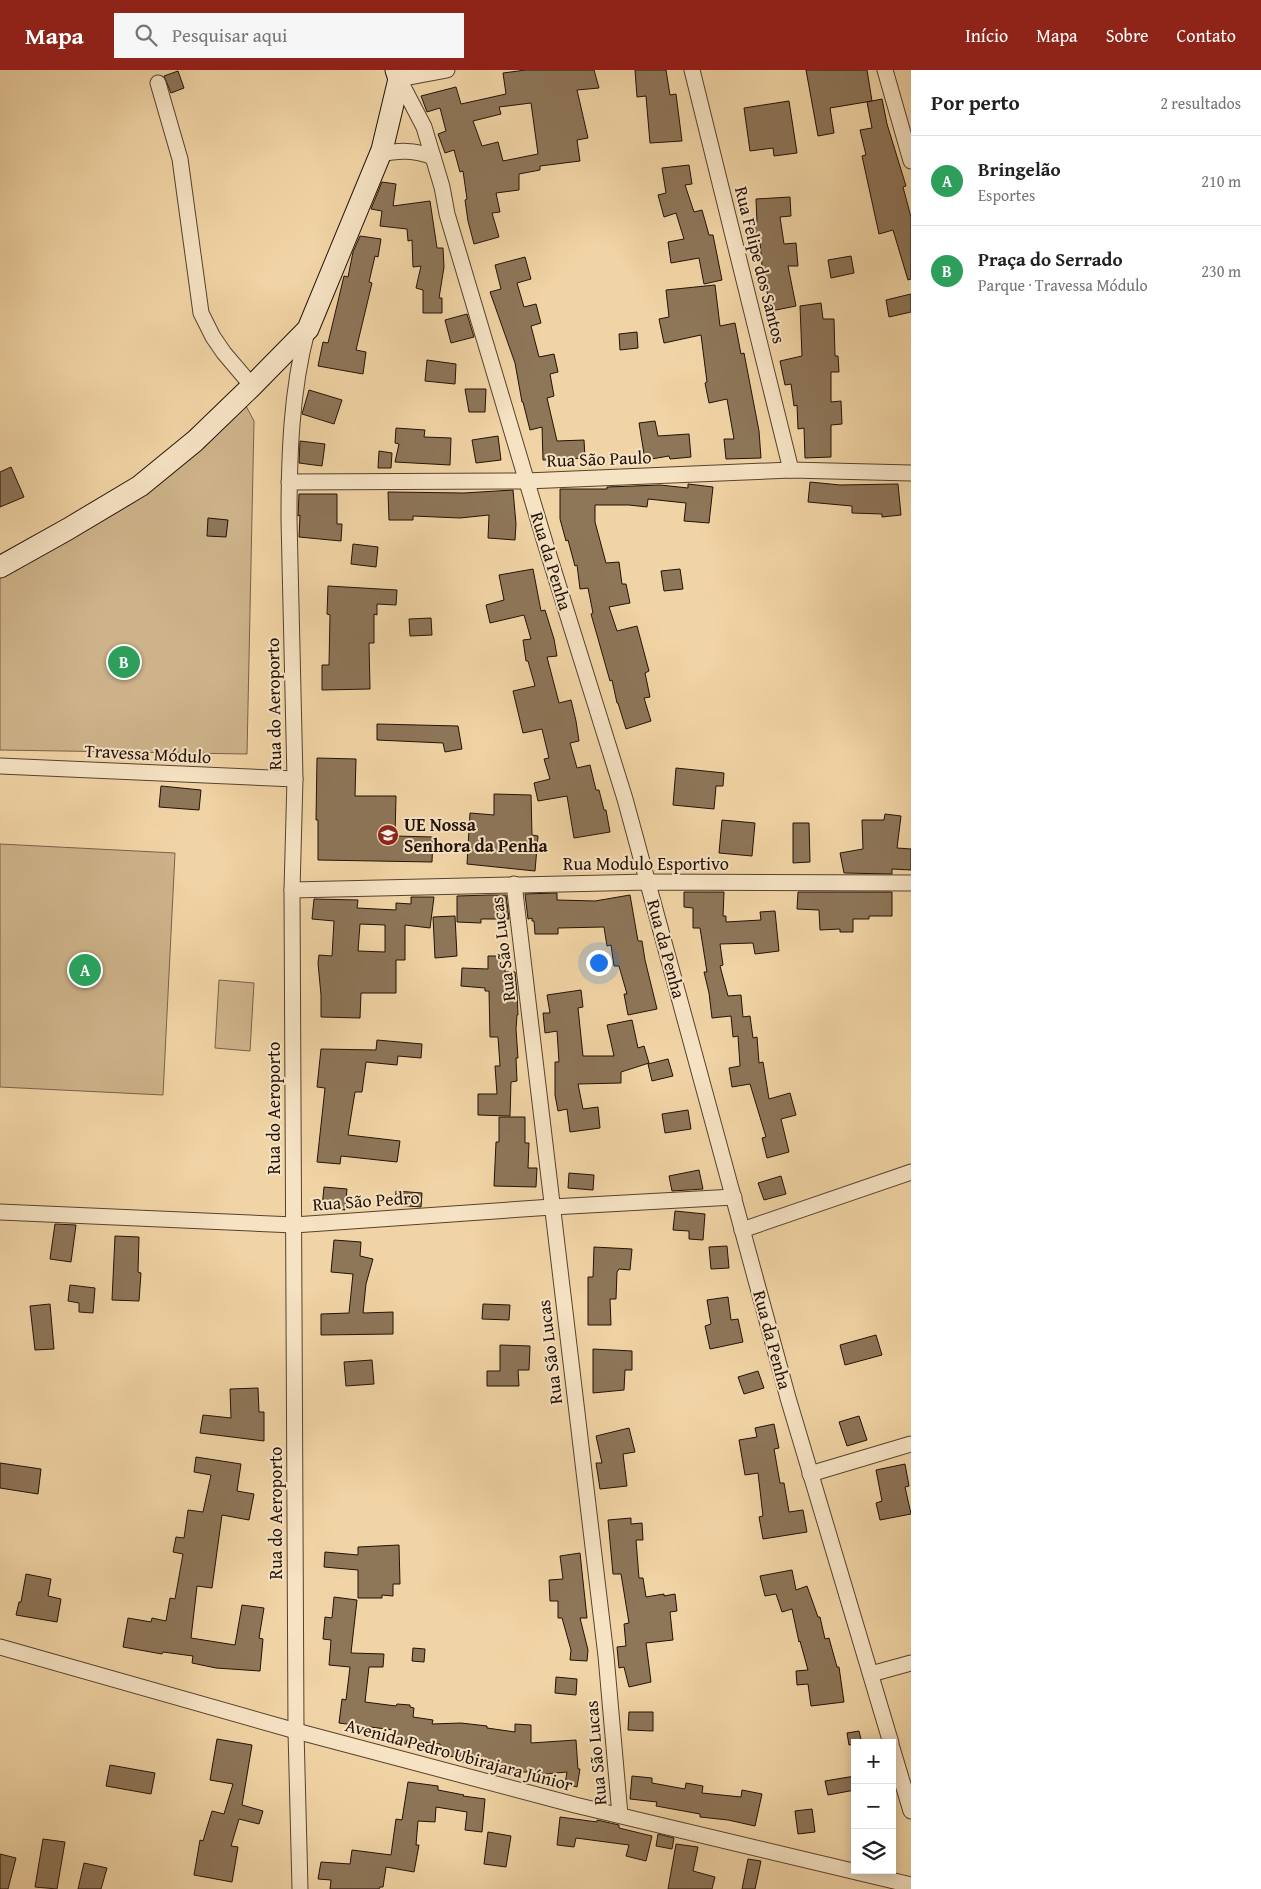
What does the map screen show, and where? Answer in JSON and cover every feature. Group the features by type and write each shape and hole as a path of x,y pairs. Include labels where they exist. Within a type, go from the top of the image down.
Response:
{"street":[{"path":"0,567 140,486 195,441 308,329 388,132 397,75 447,70"},
{"name":"Rua Felipe dos Santos","path":"692,70 791,470"},
{"path":"885,70 911,160"},
{"name":"Rua da Penha","path":"397,75 424,127 442,187 450,224 526,481 617,772 810,1474 890,1739"},
{"path":"158,83 180,159 201,313 213,337 224,353 252,386"},
{"path":"380,154 406,150 433,157"},
{"name":"Rua do Aeroporto","path":"300,1889 296,1730 292,890 295,779 289,482 301,354 308,329"},
{"name":"Rua São Paulo","path":"289,482 526,481 791,470 911,473"},
{"name":"Travessa Módulo","path":"0,766 295,779"},
{"name":"Rua Modulo Esportivo","path":"292,890 648,882 911,883"},
{"name":"Rua São Lucas","path":"514,884 606,1656 620,1815"},
{"path":"742,1230 911,1172"},
{"name":"Rua São Pedro","path":"0,1212 294,1225 552,1207 734,1197"},
{"path":"810,1474 911,1444"},
{"name":"Avenida Pedro Ubirajara Júnior","path":"0,1647 574,1805 911,1885"},
{"path":"870,1674 911,1663"},
{"path":"896,1761 911,1811"}],"shaded area":[{"path":"246,406 254,421 247,754 0,750 0,574"},
{"path":"0,844 175,853 163,1095 0,1087"},
{"path":"219,980 254,983 250,1051 215,1048"}],"building":[{"path":"526,70 594,70 599,88 577,90 588,138 577,140 580,161 540,166 540,170 519,174 519,190 496,193 500,212 492,213 499,237 474,244 468,221 463,171 460,172 454,150 445,153 438,134 446,131 440,108 427,112 421,96 456,87 461,104 506,94 503,73","holes":["531,103 538,154 503,161 498,142 482,146 473,121 501,114 499,107"]},
{"path":"635,70 666,70 670,95 676,94 682,141 650,143 646,96 637,97"},
{"path":"806,70 867,70 872,101 830,108 834,133 818,136"},
{"path":"178,71 184,88 171,93 164,76"},
{"path":"882,99 887,124 906,186 903,187 911,217 911,279 908,280 893,230 879,234 862,156 866,155 860,130 872,128 867,102"},
{"path":"789,101 797,153 774,156 773,148 750,151 744,108"},
{"path":"689,165 692,184 685,185 694,212 702,210 709,235 713,235 722,280 704,284 699,258 671,263 668,242 684,239 676,213 664,217 658,195 666,193 662,168"},
{"path":"382,182 396,184 393,206 430,201 437,248 443,248 444,267 439,298 442,298 442,313 423,313 423,290 416,288 421,266 413,267 412,240 408,241 407,229 380,226 382,211 371,209"},
{"path":"790,197 791,216 780,217 784,244 796,243 798,266 788,266 796,306 771,311 762,266 760,242 755,243 752,223 757,222 756,199"},
{"path":"360,236 381,239 378,257 375,256 369,282 372,283 356,350 366,352 363,374 318,366 323,342 328,343 344,276 348,277 353,252"},
{"path":"851,256 854,273 831,278 828,260"},
{"path":"525,257 531,279 517,283 524,307 536,304 541,323 531,326 539,357 554,354 558,372 550,374 554,396 547,398 557,441 584,440 585,458 543,460 542,427 530,430 522,402 515,363 490,292 501,289 495,265"},
{"path":"715,285 720,326 735,323 741,354 744,353 759,431 761,458 726,459 724,439 734,439 727,399 709,403 705,383 707,382 701,335 664,343 659,319 669,317 666,290"},
{"path":"911,294 911,312 889,317 886,300"},
{"path":"821,303 823,319 834,319 835,356 838,356 839,372 831,372 831,402 841,401 842,424 831,425 831,457 805,458 804,428 798,429 797,405 794,406 791,384 785,385 780,361 802,356 800,306"},
{"path":"467,314 474,337 451,343 445,320"},
{"path":"637,332 638,348 620,350 619,334"},
{"path":"427,360 456,364 455,384 425,381"},
{"path":"465,389 486,389 485,412 469,412"},
{"path":"309,390 342,400 334,424 302,414"},
{"path":"655,421 658,436 689,434 691,457 670,459 669,456 645,460 639,423"},
{"path":"396,428 425,430 424,437 451,438 450,465 395,462 399,444 395,443"},
{"path":"498,436 501,460 476,463 472,440"},
{"path":"300,441 325,444 322,466 299,463"},
{"path":"379,451 392,453 391,468 378,468"},
{"path":"11,467 24,497 0,507 0,472"},
{"path":"810,482 840,485 898,484 901,515 882,517 882,514 852,513 852,506 808,502"},
{"path":"688,484 713,487 709,523 684,521 686,503 648,499 647,507 595,505 595,522 606,563 619,562 622,584 626,584 630,603 609,607 617,631 637,626 649,671 645,673 650,697 644,698 651,721 626,729 591,614 593,613 588,588 580,589 577,565 575,566 568,540 566,541 560,519 560,489 607,489 607,487 660,485 688,488"},
{"path":"513,490 516,524 515,540 488,538 489,515 460,518 413,516 413,520 389,520 388,492 464,493"},
{"path":"299,494 337,494 337,524 342,524 341,541 299,537"},
{"path":"208,518 228,520 226,537 207,536"},
{"path":"353,544 378,547 376,567 351,564"},
{"path":"533,569 541,611 545,610 554,639 557,656 547,657 559,703 571,700 576,721 579,741 570,743 577,768 590,765 596,790 599,790 604,810 606,810 610,832 574,838 567,796 538,801 534,783 550,779 544,759 549,758 542,729 523,733 513,691 535,686 528,661 526,661 523,640 531,639 524,615 490,623 486,605 504,600 499,575"},
{"path":"680,569 683,589 664,591 661,571"},
{"path":"328,586 397,590 396,605 377,604 377,615 374,614 374,643 369,643 370,689 322,690 322,665 329,665 330,615 327,614"},
{"path":"431,618 432,635 410,636 409,619"},
{"path":"377,724 458,726 462,749 445,752 443,743 377,740"},
{"path":"317,758 356,759 355,796 396,796 395,836 433,837 432,862 318,860 318,820 316,820"},
{"path":"676,768 724,773 723,786 716,786 714,809 673,805"},
{"path":"161,786 201,790 199,810 159,807"},
{"path":"494,794 531,795 532,835 538,836 535,871 467,864 470,813 494,815"},
{"path":"885,814 901,816 897,848 911,849 911,870 892,869 892,874 844,873 840,853 863,849 862,820 884,820"},
{"path":"722,820 755,823 752,856 719,853"},
{"path":"793,823 809,823 810,862 793,863"},
{"path":"684,892 724,892 723,916 726,916 726,922 761,920 760,912 775,911 779,951 755,954 753,943 720,944 723,965 720,966 728,996 741,995 743,1017 750,1016 753,1038 757,1037 759,1063 763,1062 769,1099 790,1093 796,1115 781,1119 789,1152 767,1158 762,1138 766,1137 750,1084 732,1087 729,1068 740,1066 738,1036 733,1037 731,1016 712,1018 704,972 707,972 700,928 693,928 693,908 684,907"},
{"path":"798,892 892,892 892,916 869,916 869,919 853,919 853,932 840,932 840,929 820,930 819,910 797,909"},
{"path":"557,893 557,900 595,901 630,895 638,941 642,941 657,1009 628,1015 624,994 627,994 619,966 614,966 611,945 607,946 604,927 558,928 558,934 535,934 534,921 532,921 532,918 528,919 525,894"},
{"path":"506,895 509,919 481,919 481,923 457,922 457,896"},
{"path":"411,897 434,897 430,928 405,925 405,960 396,960 396,993 361,993 360,1018 321,1017 319,955 332,956 334,921 312,919 314,899 358,900 357,908 396,910 396,903 411,904","holes":["360,924 385,925 385,952 358,951"]},
{"path":"455,916 457,956 435,958 433,917"},
{"path":"488,956 505,956 505,972 515,972 518,1058 516,1058 517,1081 511,1082 510,1116 478,1115 478,1094 497,1094 495,1066 500,1066 498,1037 490,1037 489,991 485,991 485,988 461,986 462,968 488,969"},
{"path":"581,990 583,1007 578,1008 583,1056 614,1056 607,1025 632,1020 638,1048 644,1046 649,1063 621,1072 621,1083 578,1084 583,1109 598,1107 600,1128 570,1132 567,1109 558,1111 555,1095 555,1062 559,1062 557,1031 545,1033 543,1013 550,1013 547,995"},
{"path":"377,1040 422,1044 421,1058 398,1056 397,1065 366,1062 362,1092 355,1092 348,1135 400,1141 397,1162 341,1156 340,1164 317,1162 325,1088 317,1087 321,1049 376,1050"},
{"path":"668,1059 673,1076 652,1081 648,1064"},
{"path":"688,1110 691,1129 665,1133 662,1114"},
{"path":"499,1117 525,1117 525,1143 529,1143 528,1168 537,1168 536,1187 494,1186 496,1142 499,1142"},
{"path":"699,1170 703,1189 672,1191 669,1176"},
{"path":"569,1173 594,1175 593,1190 568,1188"},
{"path":"781,1176 786,1194 764,1200 758,1183"},
{"path":"324,1187 347,1189 345,1210 322,1207"},
{"path":"396,1191 422,1193 421,1207 395,1205"},
{"path":"675,1211 705,1214 703,1240 689,1239 689,1231 673,1230"},
{"path":"55,1224 76,1225 71,1262 50,1259"},
{"path":"115,1236 139,1237 138,1272 141,1273 139,1301 112,1300"},
{"path":"334,1240 361,1242 360,1256 373,1259 366,1284 363,1313 393,1312 393,1334 321,1335 321,1314 349,1313 353,1274 331,1272"},
{"path":"727,1246 729,1268 711,1269 709,1247"},
{"path":"594,1247 632,1249 630,1270 619,1269 617,1272 616,1299 610,1299 611,1325 588,1325 588,1277 593,1277"},
{"path":"70,1285 95,1288 93,1313 79,1312 79,1303 68,1301"},
{"path":"728,1297 731,1320 738,1319 743,1342 710,1349 705,1326 711,1324 707,1300"},
{"path":"50,1304 54,1349 35,1350 30,1306"},
{"path":"483,1304 510,1305 509,1320 482,1319"},
{"path":"876,1335 882,1355 845,1365 840,1345"},
{"path":"500,1345 530,1346 529,1370 518,1370 519,1386 487,1386 487,1371 500,1371"},
{"path":"593,1349 632,1351 632,1370 625,1370 624,1390 593,1393"},
{"path":"372,1360 374,1384 346,1386 344,1362"},
{"path":"758,1371 764,1388 744,1394 738,1377"},
{"path":"258,1388 259,1412 264,1412 264,1441 200,1433 203,1415 231,1418 230,1389"},
{"path":"859,1416 867,1440 847,1446 839,1422"},
{"path":"774,1424 779,1448 774,1449 780,1483 784,1483 789,1512 803,1510 807,1532 763,1539 759,1517 763,1516 758,1473 745,1475 739,1440 757,1437 755,1428"},
{"path":"629,1428 635,1452 623,1454 627,1486 600,1489 596,1463 602,1463 596,1436"},
{"path":"196,1457 241,1464 237,1491 254,1494 249,1520 222,1515 212,1588 197,1586 191,1638 235,1645 242,1605 264,1608 259,1638 263,1639 260,1671 216,1668 192,1663 193,1656 163,1652 162,1654 123,1647 128,1618 151,1622 152,1618 166,1621 170,1598 175,1599 183,1554 173,1552 176,1537 184,1538 188,1510 203,1512 211,1475 194,1472"},
{"path":"0,1463 41,1469 38,1494 0,1488"},
{"path":"905,1464 909,1486 905,1487 911,1514 880,1520 876,1503 882,1501 876,1470"},
{"path":"631,1518 631,1524 642,1523 643,1540 636,1540 639,1578 643,1578 646,1597 675,1594 677,1611 670,1612 673,1640 646,1643 651,1682 629,1687 624,1667 619,1668 617,1647 626,1646 624,1624 629,1623 621,1574 613,1574 608,1520"},
{"path":"399,1545 400,1584 393,1584 393,1596 382,1595 382,1598 358,1598 358,1570 324,1567 325,1552 358,1555 358,1547"},
{"path":"580,1553 587,1618 580,1618 588,1650 587,1661 570,1660 571,1650 562,1618 558,1618 558,1601 550,1601 549,1580 563,1579 560,1556"},
{"path":"792,1570 796,1590 807,1586 818,1617 820,1617 825,1639 829,1638 837,1667 839,1667 844,1702 811,1706 808,1684 797,1685 796,1671 808,1670 799,1642 792,1609 782,1612 776,1594 765,1596 760,1576"},
{"path":"26,1574 51,1579 48,1596 61,1599 57,1622 16,1615 19,1602 21,1602"},
{"path":"334,1597 357,1600 351,1653 384,1654 383,1667 369,1667 365,1702 396,1706 397,1704 410,1705 410,1707 414,1708 413,1717 433,1720 432,1724 461,1723 515,1732 515,1724 531,1725 531,1743 576,1740 578,1769 580,1769 577,1787 565,1784 567,1772 534,1775 534,1772 512,1772 494,1769 494,1766 462,1762 463,1756 441,1757 440,1744 407,1740 406,1744 393,1743 394,1730 339,1723 342,1699 346,1700 350,1667 329,1665 331,1640 323,1639 325,1617 332,1618"},
{"path":"413,1648 425,1649 424,1662 412,1661"},
{"path":"556,1677 577,1679 576,1695 555,1693"},
{"path":"629,1712 653,1712 653,1731 628,1730"},
{"path":"859,1731 861,1739 851,1739 851,1745 849,1745 847,1733"},
{"path":"217,1739 252,1745 242,1805 263,1811 259,1824 239,1819 231,1846 238,1847 232,1882 194,1875 200,1840 203,1841 212,1811 224,1814 233,1784 210,1780"},
{"path":"110,1765 155,1773 151,1794 106,1786"},
{"path":"632,1776 652,1778 652,1783 685,1789 686,1783 703,1786 702,1793 741,1797 742,1790 762,1794 755,1826 728,1820 700,1817 700,1814 656,1806 657,1802 630,1799"},
{"path":"851,1777 851,1791 828,1795 825,1781"},
{"path":"408,1782 438,1786 438,1790 485,1799 482,1832 465,1830 467,1812 436,1807 435,1822 418,1821 416,1845 419,1845 414,1872 386,1867 383,1887 379,1889 330,1889 331,1880 318,1879 321,1862 350,1864 352,1850 391,1855 396,1819 402,1820"},
{"path":"812,1809 815,1832 798,1834 795,1811"},
{"path":"560,1817 597,1822 597,1820 619,1825 619,1828 652,1836 646,1861 626,1856 629,1845 576,1838 574,1847 557,1845"},
{"path":"488,1832 511,1836 506,1867 484,1864"},
{"path":"658,1834 674,1838 672,1849 656,1846"},
{"path":"43,1839 65,1842 57,1889 35,1887"},
{"path":"676,1844 698,1847 693,1871 715,1877 712,1889 668,1889"},
{"path":"0,1854 16,1858 8,1889 0,1889"},
{"path":"748,1859 761,1861 755,1889 742,1889"},
{"path":"84,1863 107,1868 101,1889 78,1889"}],"place":[{"name":"Praça do Serrado","path":"124,662"},
{"name":"UE Nossa Senhora da Penha","path":"388,835"},
{"name":"Bringelão","path":"85,970"}]}
